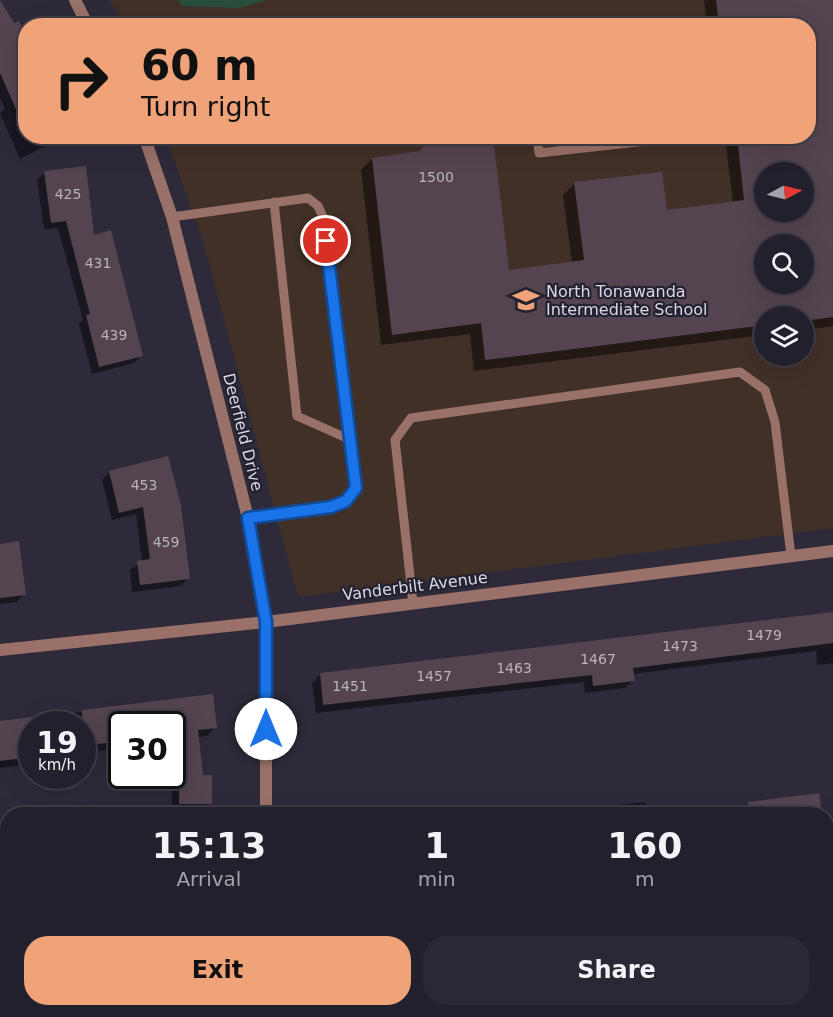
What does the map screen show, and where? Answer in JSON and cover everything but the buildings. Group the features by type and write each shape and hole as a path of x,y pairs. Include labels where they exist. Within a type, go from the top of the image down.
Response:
{"street":[{"path":"75,0 84,18"},
{"name":"Deerfield Drive","path":"147,144 172,217 248,518 266,622 267,807"},
{"name":"Vanderbilt Avenue","path":"0,650 266,622 833,551"}],"lane":[{"path":"538,144 539,153 619,144"},
{"path":"172,217 308,198 318,206 324,219 356,488 346,501 331,507 248,518"},
{"path":"274,202 297,416 351,440"},
{"path":"413,603 395,440 411,418 741,372 765,390 775,422 791,556"}],"shaded area":[{"name":"North Tonawanda Intermediate School","path":"110,0 833,0 833,528 298,597 203,241 168,144 816,144 816,18 121,18"}],"green space":[{"path":"178,0 267,0 239,8 182,6"}],"place":[{"name":"North Tonawanda Intermediate School","path":"526,300"}],"route":[{"path":"266,729 266,622 248,518 331,507 346,501 356,488 326,241"}]}
